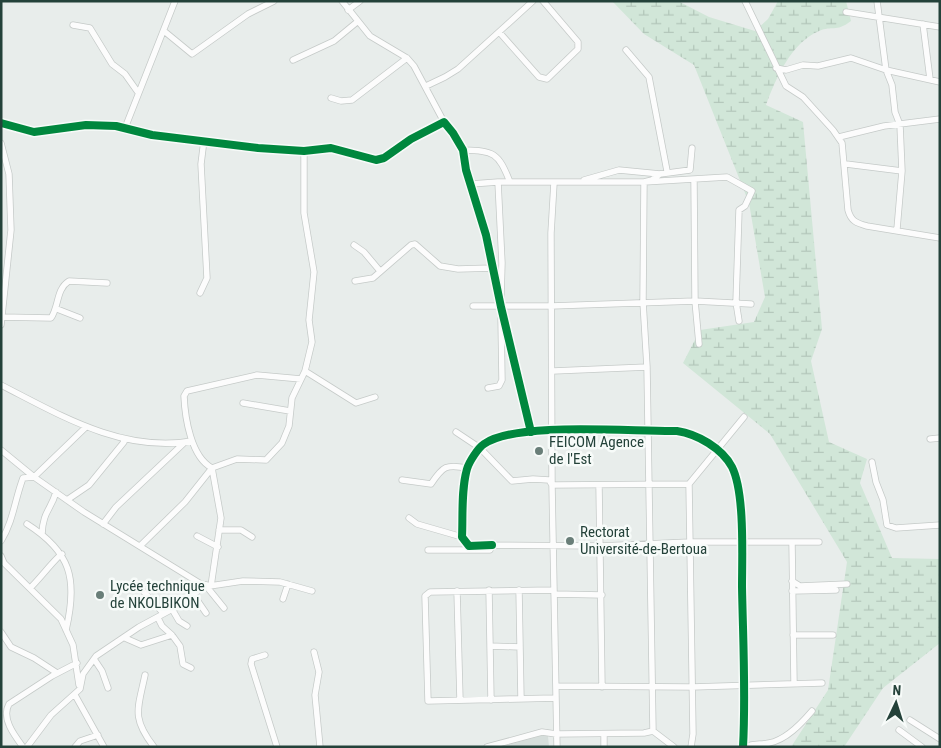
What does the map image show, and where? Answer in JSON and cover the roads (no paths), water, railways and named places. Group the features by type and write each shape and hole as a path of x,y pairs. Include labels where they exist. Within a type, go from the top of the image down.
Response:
{"street":[{"path":"125,128 175,1"},
{"path":"164,31 192,54 248,14 274,1"},
{"path":"342,1 357,22 378,42 406,58 421,75 444,122 463,150 486,235 500,307 531,432"},
{"path":"348,10 360,1"},
{"path":"426,86 458,69 500,33 533,1"},
{"path":"500,33 539,77 546,79 578,49 578,42 543,1"},
{"path":"745,1 786,86 802,97 839,136 846,164 848,210 851,219 857,224 897,229 940,238"},
{"path":"877,1 886,70 892,85 895,112 900,125 902,171 897,229"},
{"path":"846,12 940,27"},
{"path":"292,60 334,41 357,22"},
{"path":"923,24 930,79"},
{"path":"74,25 90,28 112,64 125,74 138,91"},
{"path":"626,50 648,77 667,172"},
{"path":"332,98 341,101 352,100 406,58"},
{"path":"776,68 786,70 803,65 818,66 851,58 886,70 940,82"},
{"path":"839,136 940,119"},
{"path":"1,123 34,132 86,125 125,128 152,135 258,148 304,151 331,148 376,160 384,158 411,139 444,122"},
{"path":"200,293 206,278 201,179 204,140"},
{"path":"459,142 474,151"},
{"path":"1,143 9,174 11,230 1,325"},
{"path":"644,182 667,172 690,170 692,148"},
{"path":"463,150 490,152 496,155 510,182"},
{"path":"140,546 184,502 212,468 236,459 266,460 282,443 289,426 292,398 305,371 312,342 309,320 314,272 304,213 304,151"},
{"path":"846,164 902,171"},
{"path":"554,182 583,180 618,170 660,174"},
{"path":"471,184 498,182 644,182 728,177 752,191 745,206 738,210 736,302 739,320"},
{"path":"694,180 696,301 699,344"},
{"path":"488,388 499,386 502,380 500,307 502,263 498,182"},
{"path":"554,182 551,306 557,747"},
{"path":"644,182 643,302 647,367 653,731"},
{"path":"355,281 369,279 411,245 415,244 440,266 458,269 492,268"},
{"path":"354,245 364,252 380,271"},
{"path":"2,317 51,318 57,309 64,284 69,281 107,282"},
{"path":"473,306 551,306 696,301 752,304"},
{"path":"57,309 80,318"},
{"path":"553,371 647,367"},
{"path":"305,371 356,403 375,397"},
{"path":"211,586 218,547 220,518 212,468 207,465 192,442 184,396 187,391 257,375 301,379"},
{"path":"1,385 35,404 86,427 124,438 167,444 192,442"},
{"path":"243,403 290,411"},
{"path":"690,747 693,734 689,484 744,417"},
{"path":"1,541 9,529 16,495 24,478 34,477 86,427"},
{"path":"462,537 467,468 484,444 504,435 553,430 690,433 718,450 732,467 737,484 741,541 744,747 751,744 770,743 786,735 801,724 812,711"},
{"path":"456,432 480,448 512,481 549,480 552,485"},
{"path":"67,500 89,485 124,442 124,438"},
{"path":"930,439 940,438"},
{"path":"103,524 127,496 184,443"},
{"path":"1,450 34,477 103,524 201,584 211,586"},
{"path":"872,462 876,482 883,500 887,525 896,528 940,525"},
{"path":"402,480 431,484 441,469 452,465 467,468"},
{"path":"552,485 689,484"},
{"path":"599,485 602,687"},
{"path":"42,534 44,515 54,500 56,492"},
{"path":"409,518 417,524 462,537 469,546 553,544 601,546 741,541 819,542"},
{"path":"27,524 42,534 66,559 70,576 70,613 66,630"},
{"path":"219,530 241,530 252,537"},
{"path":"197,536 218,547"},
{"path":"792,542 794,683"},
{"path":"428,550 490,550 492,545"},
{"path":"30,588 44,575 57,556 62,554"},
{"path":"1,556 4,563 61,619 73,645 80,689"},
{"path":"27,747 51,715 80,689 83,674 107,648 158,618 203,587 243,581 288,584 312,591"},
{"path":"792,581 800,586 847,584"},
{"path":"283,599 288,584"},
{"path":"203,587 207,587 224,608"},
{"path":"556,698 428,701 425,596 430,592 489,590 602,595"},
{"path":"489,590 491,700"},
{"path":"519,590 521,699"},
{"path":"792,591 836,590"},
{"path":"457,591 460,700"},
{"path":"144,592 163,613"},
{"path":"194,594 206,613"},
{"path":"172,609 179,620 187,626"},
{"path":"158,618 162,626 180,646 183,664 191,668"},
{"path":"1,632 11,647 34,658 57,673"},
{"path":"125,638 141,645 172,635"},
{"path":"793,635 833,635"},
{"path":"490,646 520,647"},
{"path":"314,652 319,672 315,695 320,747"},
{"path":"264,656 252,659 250,664 270,720 277,747"},
{"path":"94,660 102,671 108,688"},
{"path":"23,747 10,726 7,708 14,700 57,673 77,664"},
{"path":"145,675 137,713 140,727 154,747"},
{"path":"556,686 692,687 822,683"},
{"path":"75,694 94,732 98,735 104,747"},
{"path":"910,720 940,739"},
{"path":"899,730 922,747"},
{"path":"487,747 542,732 556,734 604,734 653,731 674,747"},
{"path":"604,734 604,747"},
{"path":"75,747 80,741 98,735"}],"place":[{"name":"FEICOM Agence de l'Est","path":"539,451"},
{"name":"Rectorat Université-de-Bertoua","path":"570,541"},
{"name":"Lycée technique de NKOLBIKON","path":"100,595"}]}
